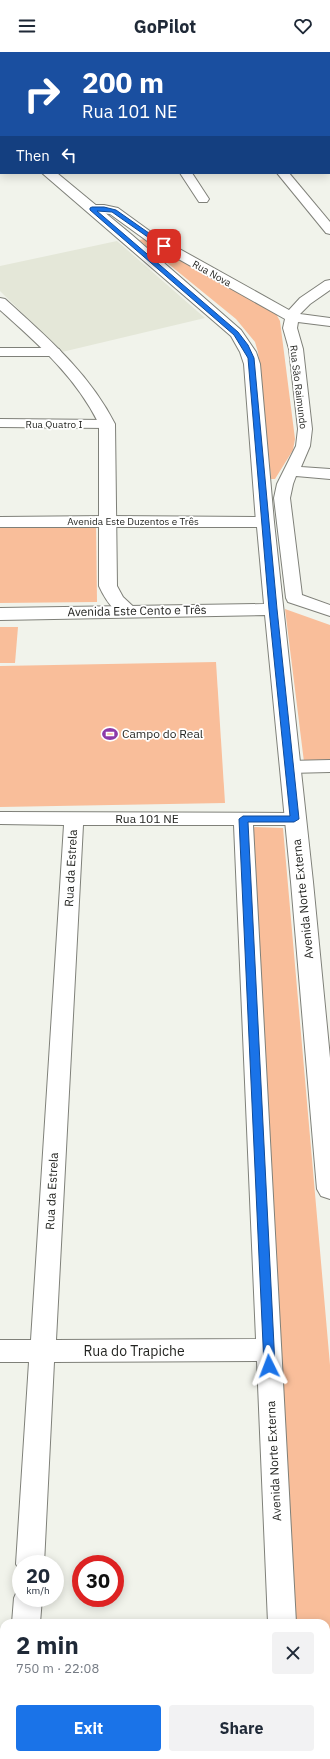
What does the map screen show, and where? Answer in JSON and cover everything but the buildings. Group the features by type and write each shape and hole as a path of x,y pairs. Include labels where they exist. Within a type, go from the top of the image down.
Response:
{"street":[{"name":"Avenida Norte Externa","path":"50,174 236,333 251,358 265,522 294,819 302,882 330,1189"},
{"path":"187,174 203,199"},
{"path":"284,174 330,230"},
{"name":"Rua Nova","path":"92,209 114,211 154,240 292,317"},
{"path":"330,284 305,301 295,310 292,317 330,322"},
{"path":"0,302 54,352 92,395 101,409 107,424 108,586 116,600 130,612"},
{"name":"Rua São Raimundo","path":"292,317 290,328 296,349 305,429 302,446 283,490 282,498 294,598"},
{"path":"0,352 54,352"},
{"name":"Rua Quatro I","path":"0,423 107,424"},
{"path":"291,471 330,474"},
{"name":"Avenida Este Duzentos e Três","path":"0,522 265,522"},
{"path":"273,604 294,598 330,611"},
{"name":"Avenida Este Cento e Três","path":"0,614 130,612 273,604"},
{"path":"289,768 330,766"},
{"name":"Rua 101 NE","path":"0,818 294,819"},
{"name":"Rua da Estrela","path":"31,1555 74,818"},
{"name":"Avenida Norte Externa","path":"243,819 282,1619"},
{"name":"Rua do Trapiche","path":"0,1351 268,1350"},
{"path":"26,1619 27,1607"}],"shaded area":[{"path":"144,239 275,312 280,321 295,439 293,450 275,479 271,479 258,352 255,342 236,319 139,240"},
{"path":"117,241 205,318 62,352 0,291 0,266"},
{"path":"96,524 97,602 0,603 0,526"},
{"path":"285,609 330,625 330,761 304,762"},
{"path":"0,627 18,627 15,663 0,663"},
{"name":"Campo do Real","path":"216,662 225,803 0,807 0,666"},
{"path":"251,827 283,828 330,1365 330,1619 296,1619"}],"place":[{"name":"Campo do Real","path":"110,734"}],"route":[{"path":"164,246 134,226 118,213 109,209 92,209 236,333 251,358 272,599 294,819 243,819 269,1366"}]}
